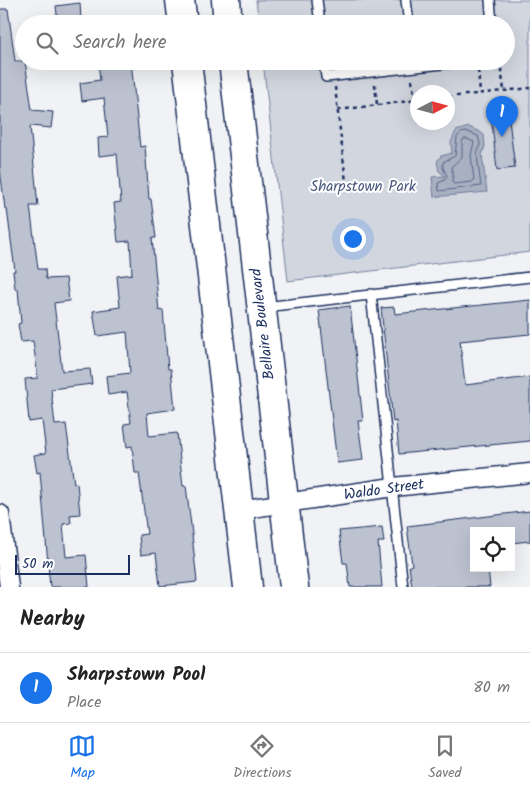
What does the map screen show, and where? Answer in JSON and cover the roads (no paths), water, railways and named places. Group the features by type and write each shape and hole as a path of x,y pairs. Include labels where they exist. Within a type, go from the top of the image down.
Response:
{"main road":[{"path":"180,0 182,15"},
{"path":"226,0 227,15"},
{"path":"188,70 248,587"},
{"name":"Bellaire Boulevard","path":"234,70 294,587"}],"street":[{"name":"Waldo Street","path":"239,510 393,487 530,473"},
{"path":"0,514 9,587"}],"lane":[{"path":"317,0 319,15"},
{"path":"406,0 408,15"},
{"path":"490,0 491,15"},
{"path":"325,70 326,77 380,70"},
{"path":"262,307 530,277"},
{"path":"371,294 404,587"}],"water":[{"path":"469,127 484,135 485,146 482,155 487,192 434,197 432,177 445,176 439,171 437,161 441,156 452,153 451,142 456,131"}],"place":[{"name":"Sharpstown Pool","path":"502,137"}],"park label":[{"name":"Sharpstown Park","path":"363,187"}]}
